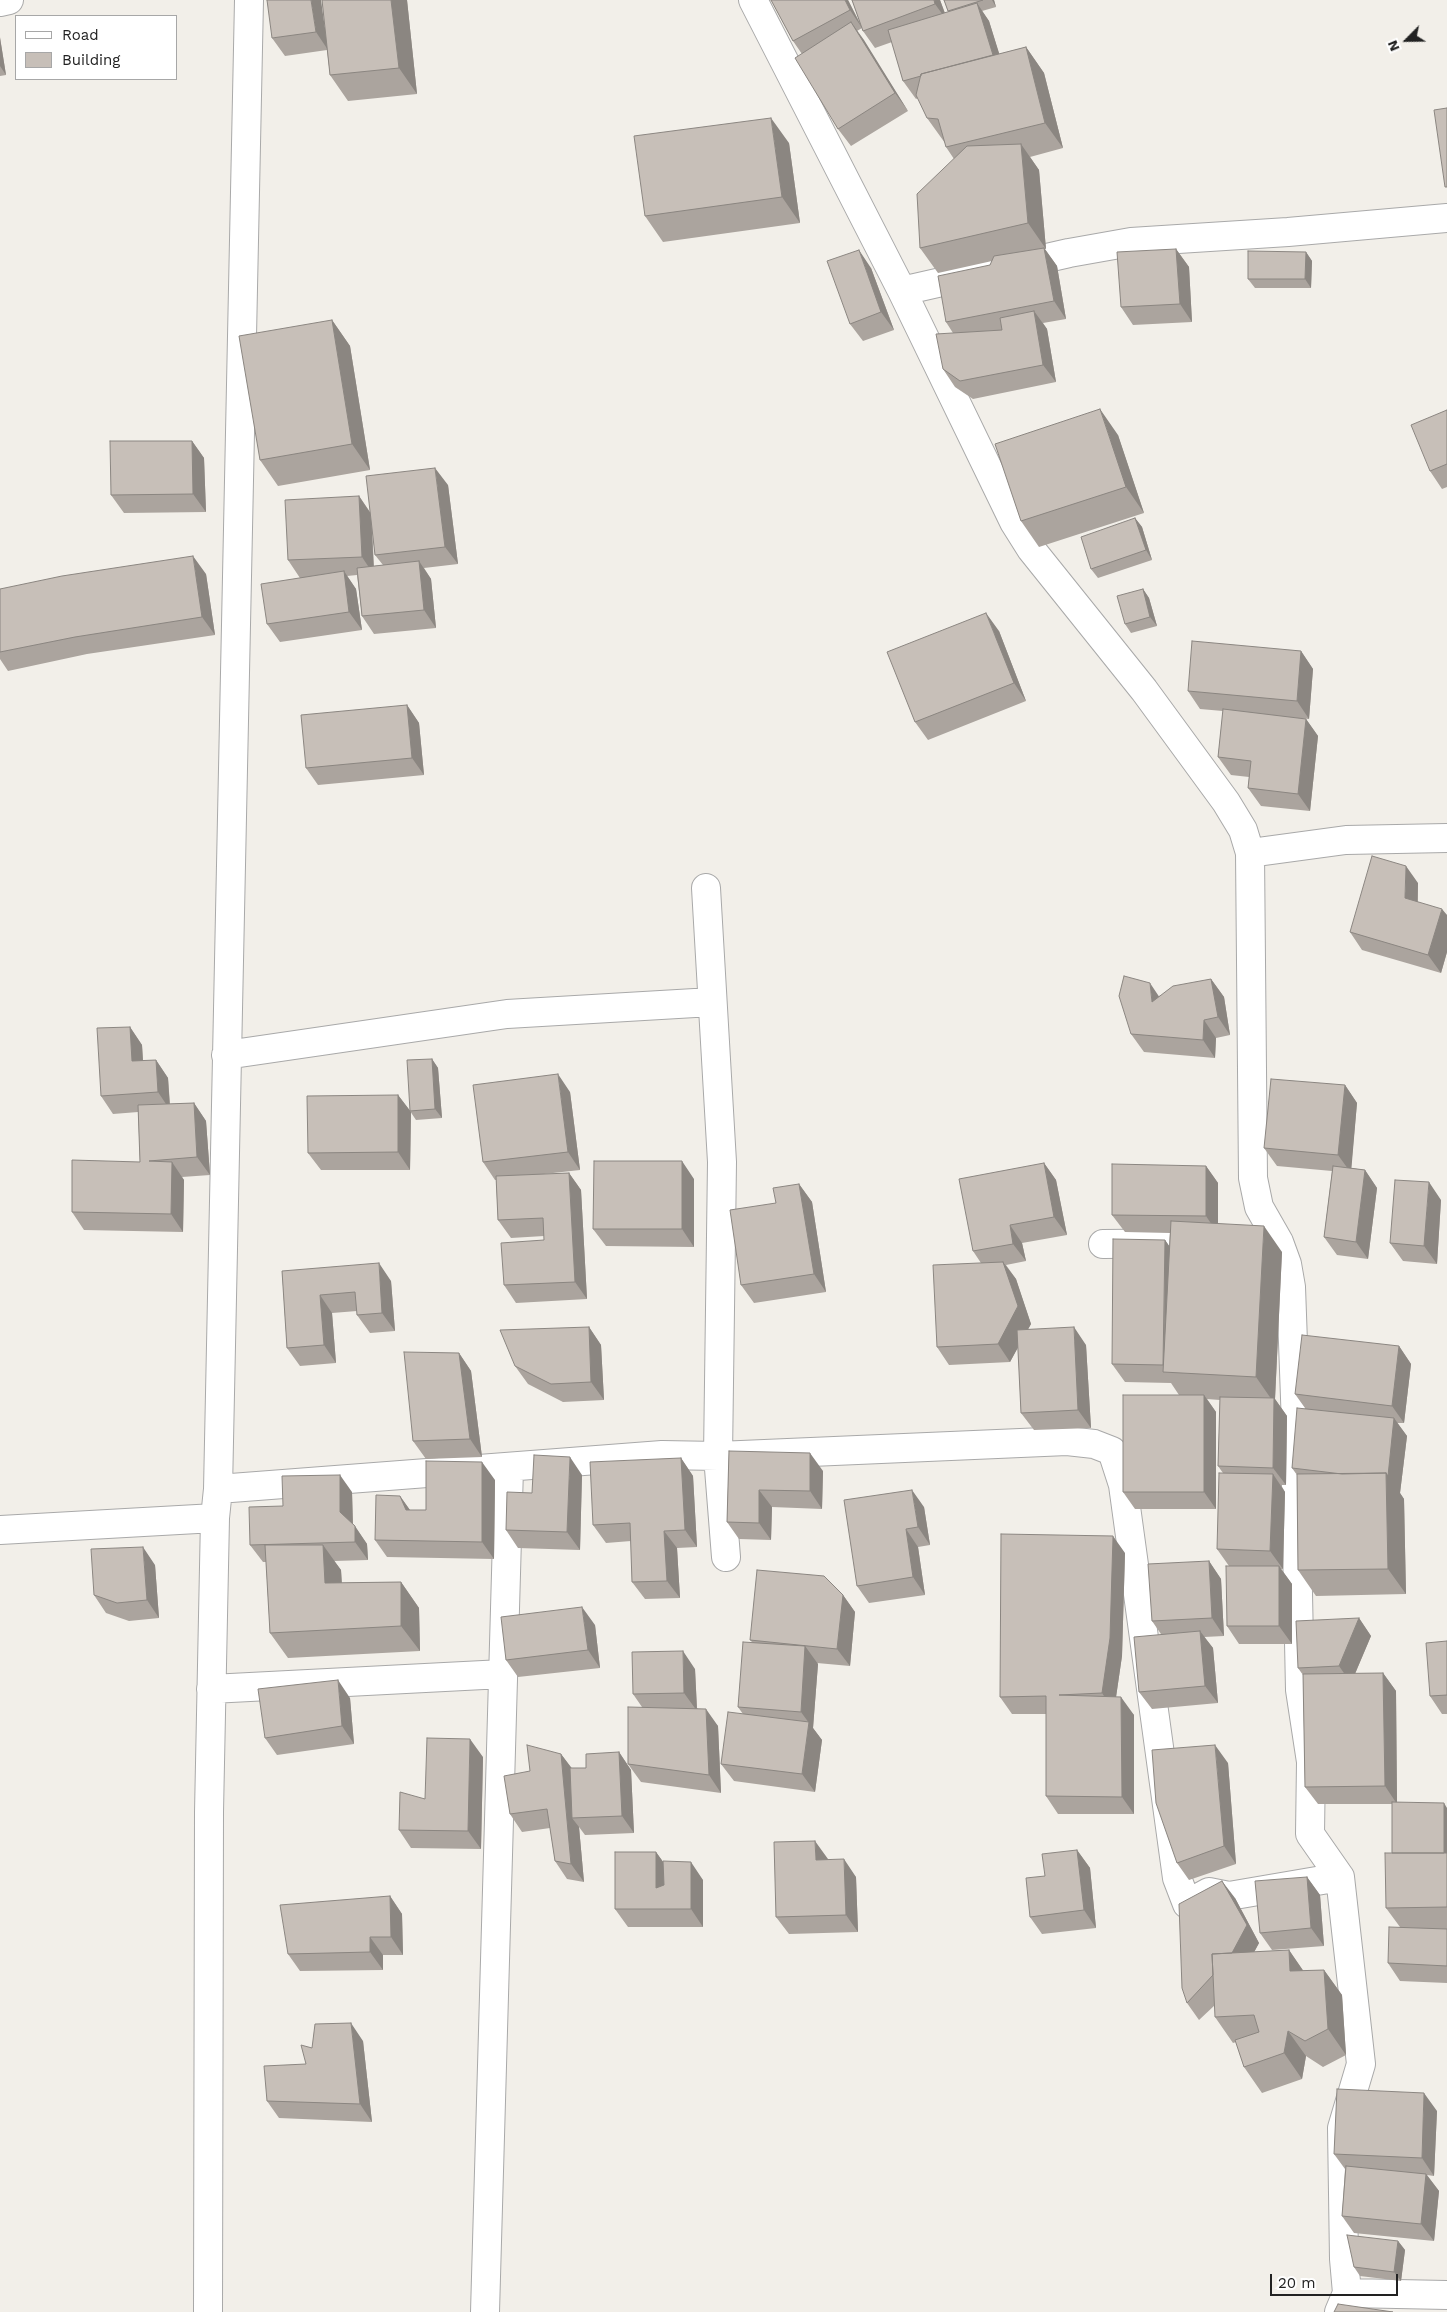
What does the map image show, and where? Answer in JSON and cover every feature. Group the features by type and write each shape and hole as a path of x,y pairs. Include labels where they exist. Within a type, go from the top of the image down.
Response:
{"street":[{"path":"0,2 9,0"},
{"path":"208,2312 209,1822 215,1518 218,1489 249,0"},
{"path":"753,0 902,291 1014,522 1031,549 1144,690 1226,802 1242,830 1250,853 1254,1178 1259,1207 1279,1242 1287,1264 1291,1287 1296,1426 1300,1690 1311,1762 1310,1834 1340,1877 1362,2064 1342,2128 1343,2302 1447,2295"},
{"path":"902,291 1069,253 1131,242 1288,232 1447,218"},
{"path":"1250,853 1346,840 1447,838"},
{"path":"706,888 722,1162 718,1456 726,1557"},
{"path":"226,1055 507,1014 712,1002"},
{"path":"1103,1244 1279,1242"},
{"path":"218,1489 662,1456 718,1456 1067,1441 1094,1444 1112,1451 1123,1485 1176,1878 1187,1904 1209,1892 1229,1896 1340,1877"},
{"path":"485,2312 509,1468"},
{"path":"0,1530 215,1518"},
{"path":"212,1689 503,1674"}],"building":[{"path":"267,0 311,0 316,32 272,38"},
{"path":"322,0 391,0 399,68 330,75"},
{"path":"771,0 845,0 850,10 793,41"},
{"path":"852,0 934,0 935,4 863,31"},
{"path":"944,0 983,0 948,11"},
{"path":"977,3 993,55 921,74 921,76 903,81 888,30"},
{"path":"851,22 895,93 838,129 795,58"},
{"path":"1026,47 1045,123 946,147 938,119 927,118 916,95 921,74"},
{"path":"1447,108 1447,187 1445,187 1434,110"},
{"path":"771,118 782,197 645,216 634,136"},
{"path":"1021,144 1028,223 920,248 917,194 967,146"},
{"path":"1044,248 1054,301 946,322 938,276 990,265 994,256"},
{"path":"1176,249 1180,304 1121,307 1117,252"},
{"path":"859,250 881,312 850,324 827,261"},
{"path":"1248,251 1306,252 1305,279 1248,279"},
{"path":"1034,311 1043,365 960,381 943,369 936,334 1002,330 1000,318"},
{"path":"332,320 352,444 260,460 239,336"},
{"path":"1100,409 1126,487 1021,521 995,444"},
{"path":"1447,410 1447,464 1430,471 1411,425"},
{"path":"110,441 192,441 193,494 111,495"},
{"path":"435,468 445,547 375,555 366,476"},
{"path":"359,496 362,557 288,560 285,500"},
{"path":"1135,518 1146,550 1091,569 1081,537"},
{"path":"193,556 202,617 75,637 0,652 0,589 62,576"},
{"path":"419,561 424,610 362,616 357,568"},
{"path":"344,571 349,612 267,624 261,584"},
{"path":"1143,589 1150,617 1125,624 1117,596"},
{"path":"986,613 1014,683 915,722 887,652"},
{"path":"1192,641 1301,651 1297,701 1188,691"},
{"path":"407,705 412,758 306,768 301,715"},
{"path":"1223,709 1306,719 1298,794 1248,788 1251,761 1218,757"},
{"path":"1372,856 1406,866 1405,898 1442,909 1428,955 1350,932"},
{"path":"1124,976 1150,983 1152,1002 1173,986 1211,979 1218,1017 1204,1020 1203,1040 1131,1034 1119,996"},
{"path":"130,1027 132,1061 156,1060 158,1092 101,1096 97,1028"},
{"path":"432,1059 435,1109 410,1111 407,1060"},
{"path":"558,1074 568,1152 483,1162 473,1085"},
{"path":"1271,1079 1345,1085 1338,1155 1264,1148"},
{"path":"398,1095 398,1152 308,1153 307,1096"},
{"path":"194,1103 197,1157 149,1161 172,1162 171,1214 72,1212 72,1160 140,1162 138,1105"},
{"path":"594,1161 682,1161 682,1229 593,1229"},
{"path":"1044,1163 1054,1217 1010,1225 1013,1244 973,1251 959,1179"},
{"path":"1112,1164 1206,1166 1206,1216 1112,1215"},
{"path":"1333,1166 1365,1170 1356,1242 1324,1237"},
{"path":"569,1173 575,1282 504,1285 501,1243 544,1240 543,1218 498,1220 496,1176"},
{"path":"1395,1180 1429,1182 1424,1246 1390,1243"},
{"path":"799,1184 814,1274 741,1285 730,1210 776,1203 773,1188"},
{"path":"1171,1221 1264,1226 1256,1377 1163,1372"},
{"path":"1113,1239 1165,1240 1163,1365 1112,1364"},
{"path":"1003,1262 1018,1306 998,1344 937,1347 933,1265"},
{"path":"379,1263 382,1313 357,1315 355,1292 320,1295 324,1345 287,1348 282,1271"},
{"path":"589,1327 591,1382 551,1384 515,1366 500,1330"},
{"path":"1074,1327 1078,1410 1021,1413 1017,1330"},
{"path":"1302,1335 1399,1346 1392,1406 1295,1394"},
{"path":"404,1352 459,1353 470,1439 413,1441"},
{"path":"1123,1395 1204,1395 1204,1492 1123,1492"},
{"path":"1220,1397 1274,1398 1273,1468 1218,1466"},
{"path":"1297,1408 1394,1418 1388,1476 1386,1473 1342,1474 1292,1468"},
{"path":"729,1451 810,1453 810,1491 759,1490 759,1523 727,1522"},
{"path":"534,1455 570,1457 567,1532 506,1530 507,1492 532,1493"},
{"path":"681,1458 685,1530 664,1531 667,1581 632,1582 630,1523 593,1525 590,1462"},
{"path":"426,1461 482,1462 482,1542 375,1540 376,1495 400,1496 406,1510 426,1510"},
{"path":"1219,1473 1273,1474 1270,1551 1217,1549"},
{"path":"1386,1473 1388,1569 1298,1570 1297,1474"},
{"path":"340,1475 340,1512 355,1526 355,1542 250,1545 249,1507 283,1506 282,1476"},
{"path":"912,1490 918,1527 906,1529 913,1577 857,1586 844,1500"},
{"path":"1001,1534 1113,1536 1110,1638 1102,1693 1059,1695 1121,1697 1122,1797 1046,1796 1046,1696 1000,1697"},
{"path":"265,1545 323,1545 325,1583 401,1582 401,1626 270,1633"},
{"path":"143,1547 147,1600 117,1603 94,1595 91,1549"},
{"path":"1209,1561 1212,1618 1152,1621 1148,1564"},
{"path":"1226,1566 1279,1566 1279,1626 1227,1626"},
{"path":"757,1570 824,1576 843,1595 837,1649 750,1640"},
{"path":"582,1607 588,1650 506,1660 501,1617"},
{"path":"1359,1618 1339,1666 1298,1668 1296,1621"},
{"path":"1200,1631 1205,1686 1139,1692 1134,1637"},
{"path":"1447,1641 1447,1695 1430,1696 1426,1643"},
{"path":"743,1642 805,1646 801,1712 738,1707"},
{"path":"683,1651 684,1693 633,1694 632,1652"},
{"path":"1383,1673 1385,1786 1305,1787 1303,1674"},
{"path":"338,1680 342,1726 265,1738 258,1689"},
{"path":"628,1707 706,1709 709,1775 628,1764"},
{"path":"728,1712 809,1722 802,1774 721,1764"},
{"path":"427,1738 470,1739 468,1831 399,1830 400,1792 425,1799"},
{"path":"527,1745 561,1754 571,1864 555,1861 547,1809 510,1814 504,1776 530,1771"},
{"path":"1215,1745 1224,1846 1177,1863 1156,1803 1152,1750"},
{"path":"619,1752 622,1816 572,1818 570,1768 586,1768 586,1754"},
{"path":"1392,1802 1444,1803 1444,1853 1392,1853"},
{"path":"815,1841 816,1860 844,1859 846,1915 776,1917 774,1842"},
{"path":"1077,1850 1084,1910 1030,1917 1026,1878 1045,1876 1042,1854"},
{"path":"615,1852 656,1852 656,1888 664,1885 663,1861 691,1862 691,1909 615,1909"},
{"path":"1385,1853 1447,1853 1447,1907 1386,1908"},
{"path":"1307,1877 1311,1928 1260,1933 1255,1881"},
{"path":"1222,1881 1247,1925 1232,1953 1212,1954 1213,1975 1187,2003 1182,1988 1179,1904"},
{"path":"390,1896 391,1937 370,1937 370,1952 288,1954 280,1905"},
{"path":"1389,1927 1447,1929 1447,1966 1388,1963"},
{"path":"1289,1950 1290,1971 1324,1970 1328,2029 1305,2041 1288,2031 1284,2053 1244,2067 1235,2040 1259,2032 1254,2015 1215,2017 1212,1954"},
{"path":"351,2023 360,2104 267,2101 264,2066 306,2064 301,2045 312,2048 315,2024"},
{"path":"1337,2089 1424,2093 1422,2158 1334,2154"},
{"path":"1346,2166 1426,2174 1421,2224 1342,2216"},
{"path":"1347,2235 1398,2241 1394,2272 1354,2267"},
{"path":"1338,2304 1393,2312 1334,2312"}]}
